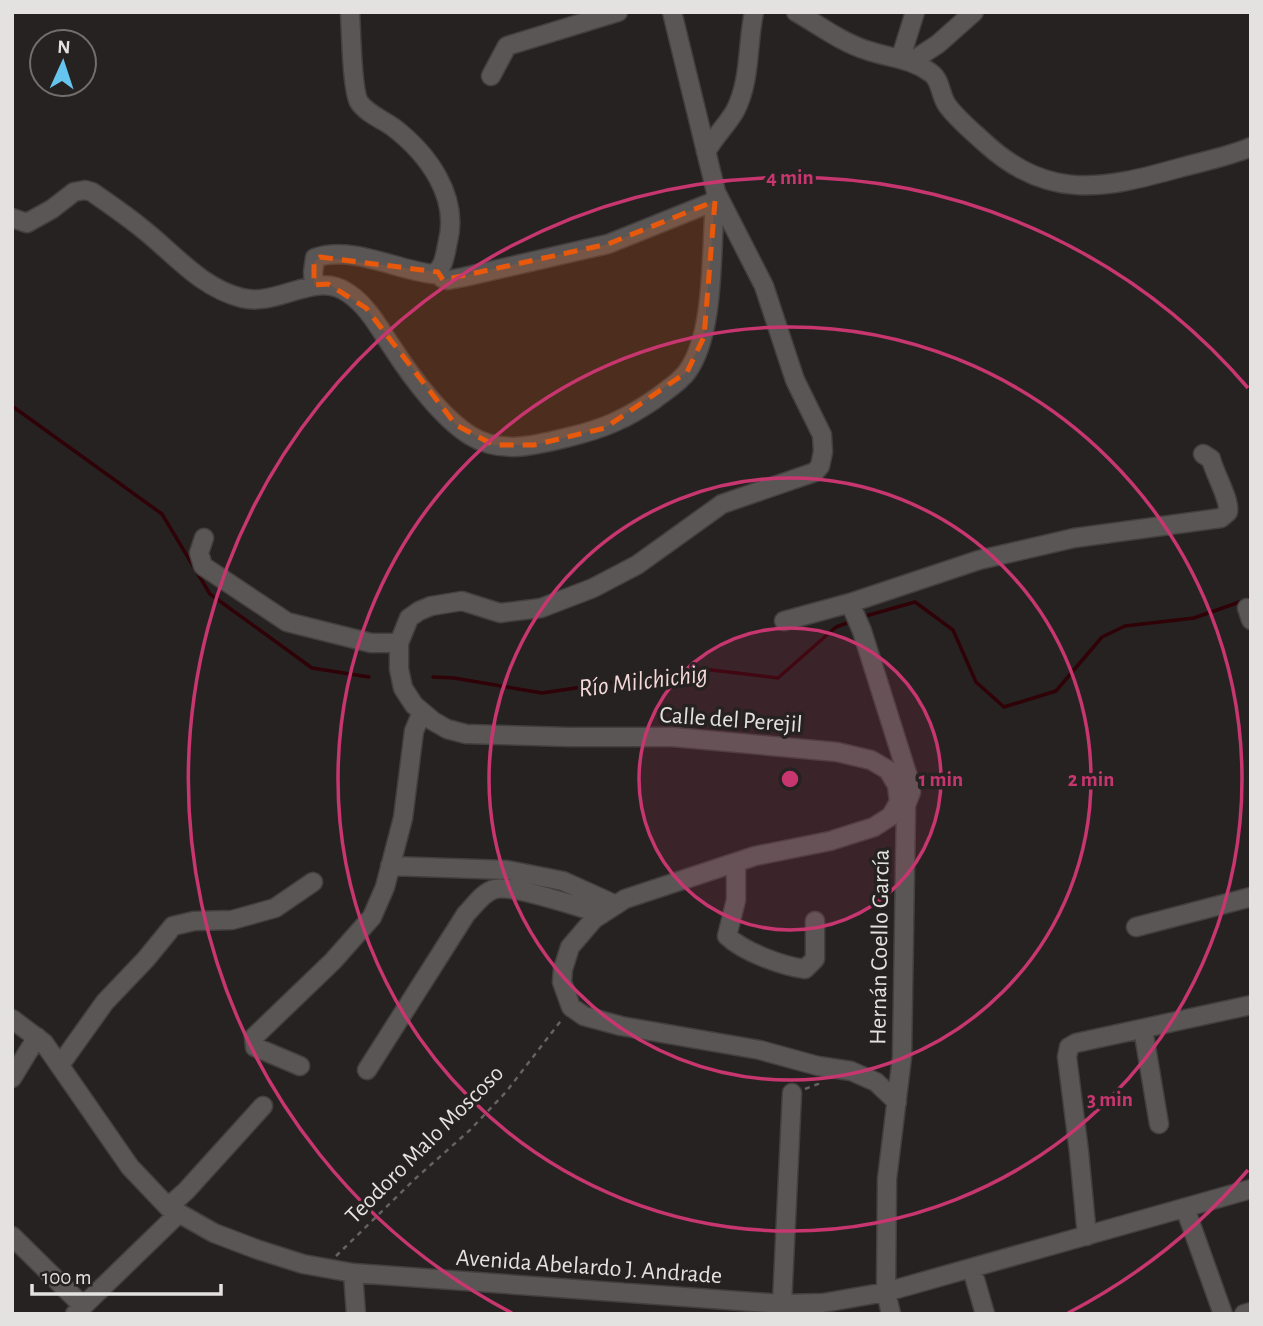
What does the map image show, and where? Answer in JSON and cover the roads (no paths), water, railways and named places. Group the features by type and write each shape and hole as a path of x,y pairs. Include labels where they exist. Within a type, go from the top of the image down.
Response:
{"street":[{"path":"314,285 314,262 320,257 351,257 433,274 441,268 450,232 447,197 435,173 410,143 361,105 357,97 349,12"},
{"path":"491,76 507,46 618,12"},
{"path":"12,218 27,223 74,192 85,190 92,192 140,226 207,284 222,291 245,299 258,300 286,295 314,285 328,285 347,292 366,308 396,353 456,425 473,437 494,445 513,448 534,445 605,428 636,412 687,372 704,337 714,244 715,196 672,12"},
{"path":"706,152 715,134 735,110 750,55 754,12"},
{"path":"796,12 833,35 866,50 906,59 933,75 945,103 988,146 1035,177 1054,183 1096,186 1121,183 1213,161 1251,147"},
{"path":"906,59 915,12"},
{"path":"906,59 938,44 974,12"},
{"path":"438,272 442,278 448,280 608,244 715,196"},
{"path":"204,538 199,552 203,566 287,622 371,643 399,643 409,618 431,606 462,601 500,613 518,612 541,608 593,588 637,565 722,504 818,470 823,452 822,435 795,380 764,286 715,196"},
{"path":"784,621 852,608 979,560 1074,538 1222,518 1228,512 1229,505 1207,457"},
{"name":"Hernán Coello García","path":"852,608 862,631 911,792 903,803 902,1057 887,1179 886,1292 891,1314"},
{"name":"Calle del Perejil","path":"399,643 402,688 422,712 447,729 466,734 673,737 837,752 872,760 888,770 903,803"},
{"path":"300,1066 255,1047 254,1037 333,961 372,917 385,887 403,818 414,731 422,712"},
{"path":"897,1102 876,1083 851,1071 818,1066 760,1050 621,1026 584,1016 571,1007 562,982 570,947 594,919 625,899 755,856 830,841 874,827 891,816 903,803"},
{"path":"736,863 736,900 727,936 735,944 791,967 805,969 815,959 815,922"},
{"path":"390,866 507,870 564,881 609,910"},
{"path":"60,1065 105,1002 173,926 194,921 232,920 275,908 313,882"},
{"path":"367,1070 466,915 486,893 496,888 609,910"},
{"path":"1136,927 1251,897"},
{"path":"1087,1236 1067,1057 1069,1047 1076,1043 1251,1005"},
{"name":"Avenida Abelardo J. Andrade","path":"12,1019 37,1038 60,1065 130,1167 173,1211 215,1233 256,1249 303,1265 354,1273 665,1305 782,1304 823,1308 972,1269 1251,1189"},
{"path":"1143,1028 1159,1124"},
{"path":"12,1078 37,1038"},
{"path":"782,1304 792,1093"},
{"path":"12,1236 78,1309 173,1211 186,1191 263,1106"},
{"path":"1185,1208 1223,1314"},
{"path":"972,1269 985,1314"},
{"path":"354,1273 356,1314"},
{"path":"1244,1314 1251,1312"}],"waterway":[{"path":"12,406 162,514 210,594 312,668 369,677"},
{"name":"Río Milchichig","path":"862,617 915,602 953,630 976,682 1004,707 1056,691 1102,637 1125,626 1194,618 1251,598"},
{"name":"Río Milchichig","path":"433,677 542,693 703,669 778,678 836,627 852,621"}]}
